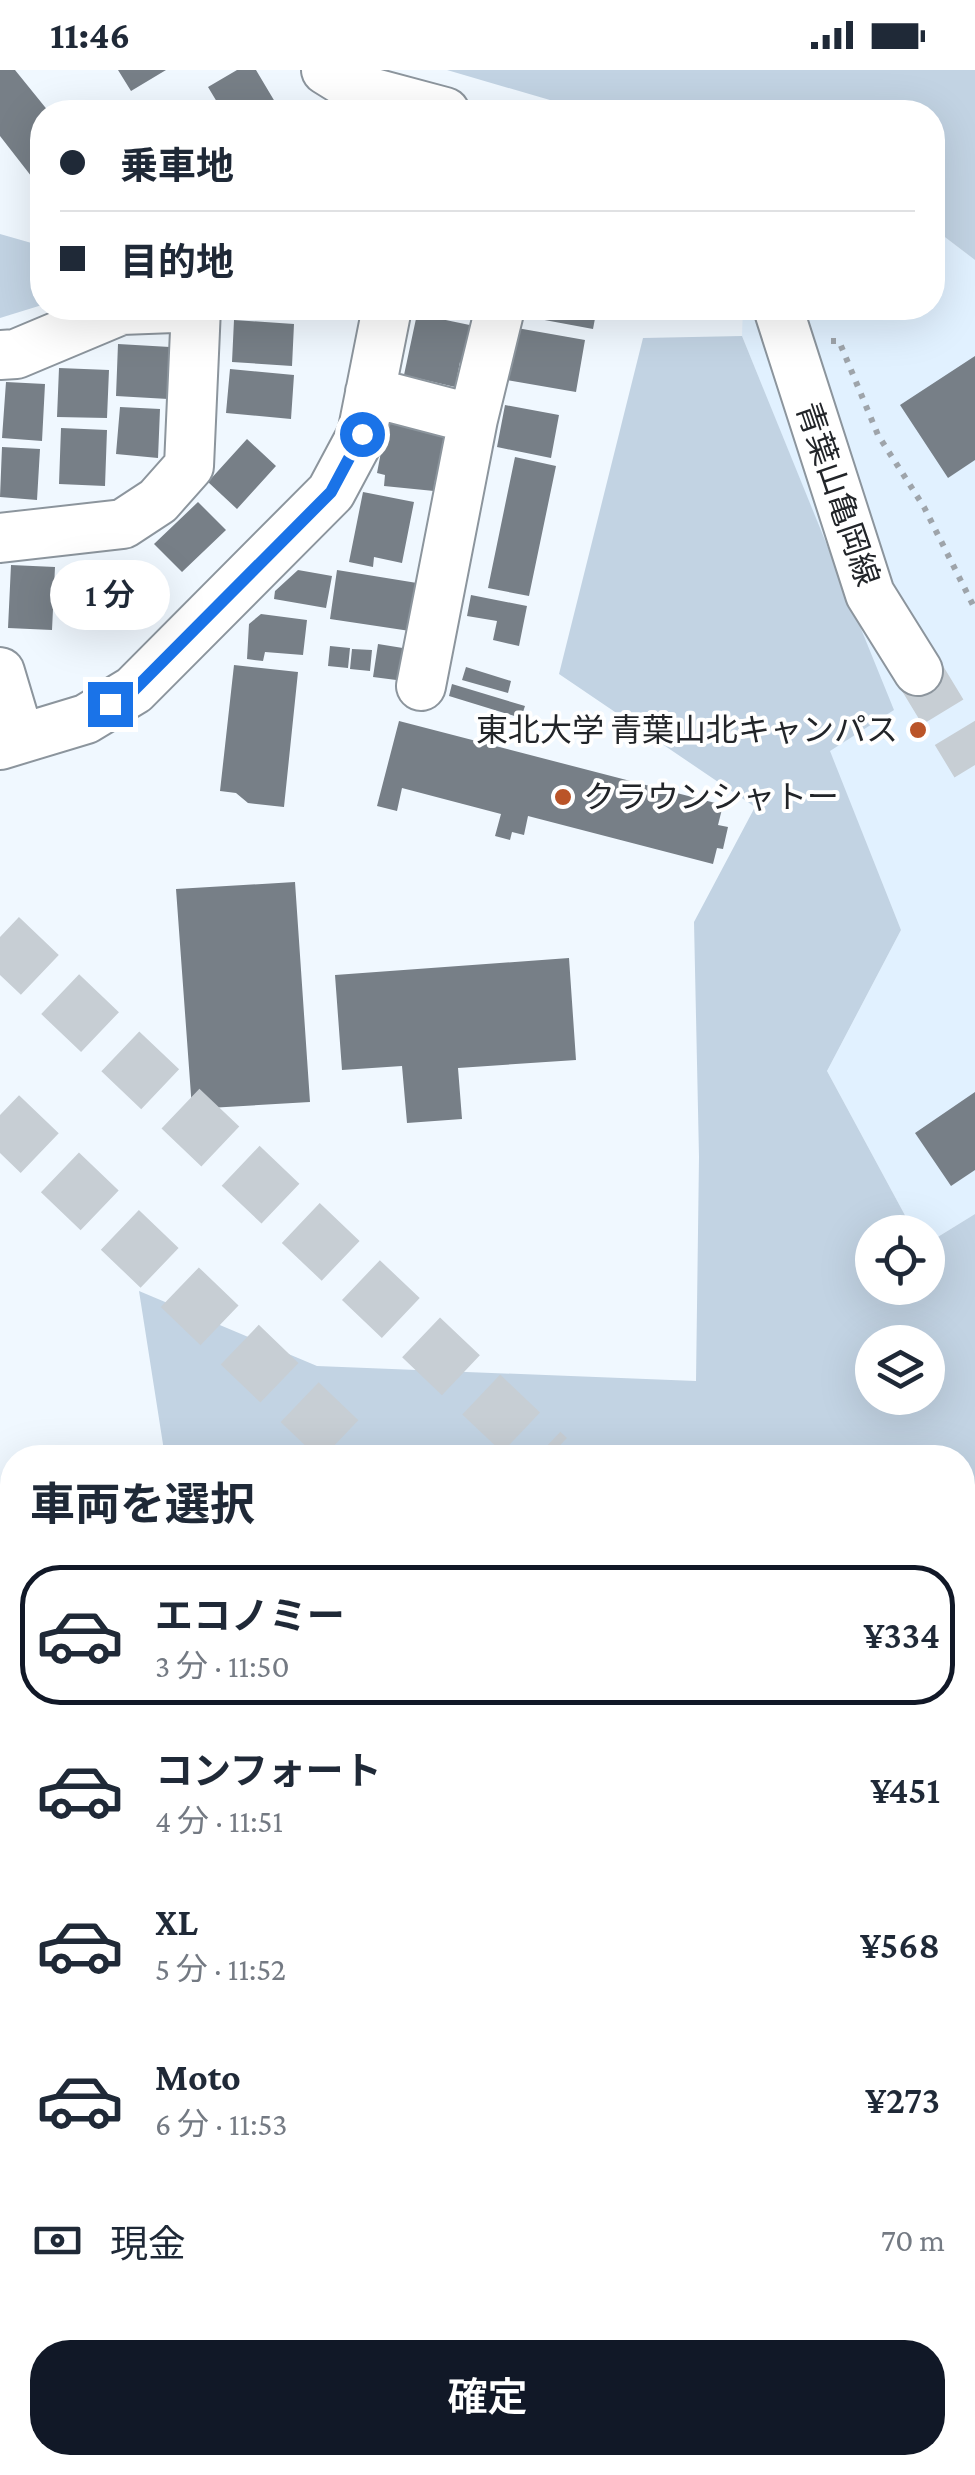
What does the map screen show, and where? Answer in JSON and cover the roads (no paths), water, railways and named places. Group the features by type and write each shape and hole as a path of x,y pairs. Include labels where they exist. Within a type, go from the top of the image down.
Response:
{"street":[{"path":"326,70 354,88 395,100"},
{"path":"0,356 16,354 97,320"},
{"path":"0,538 123,524 158,501 188,466 195,320"},
{"path":"0,672 10,742 86,719 134,690 331,492 362,434 385,320"},
{"path":"421,686 472,419 497,320"},
{"name":"青葉山亀岡線","path":"784,326 870,594 918,672"},
{"path":"370,392 472,419"}],"tunnel":[{"path":"918,671 975,765"},
{"path":"0,937 534,1445"},
{"path":"0,1115 344,1445"}],"place":[{"name":"東北大学 青葉山北キャンパス","path":"918,730"},
{"name":"クラウンシャトー","path":"563,797"}]}
